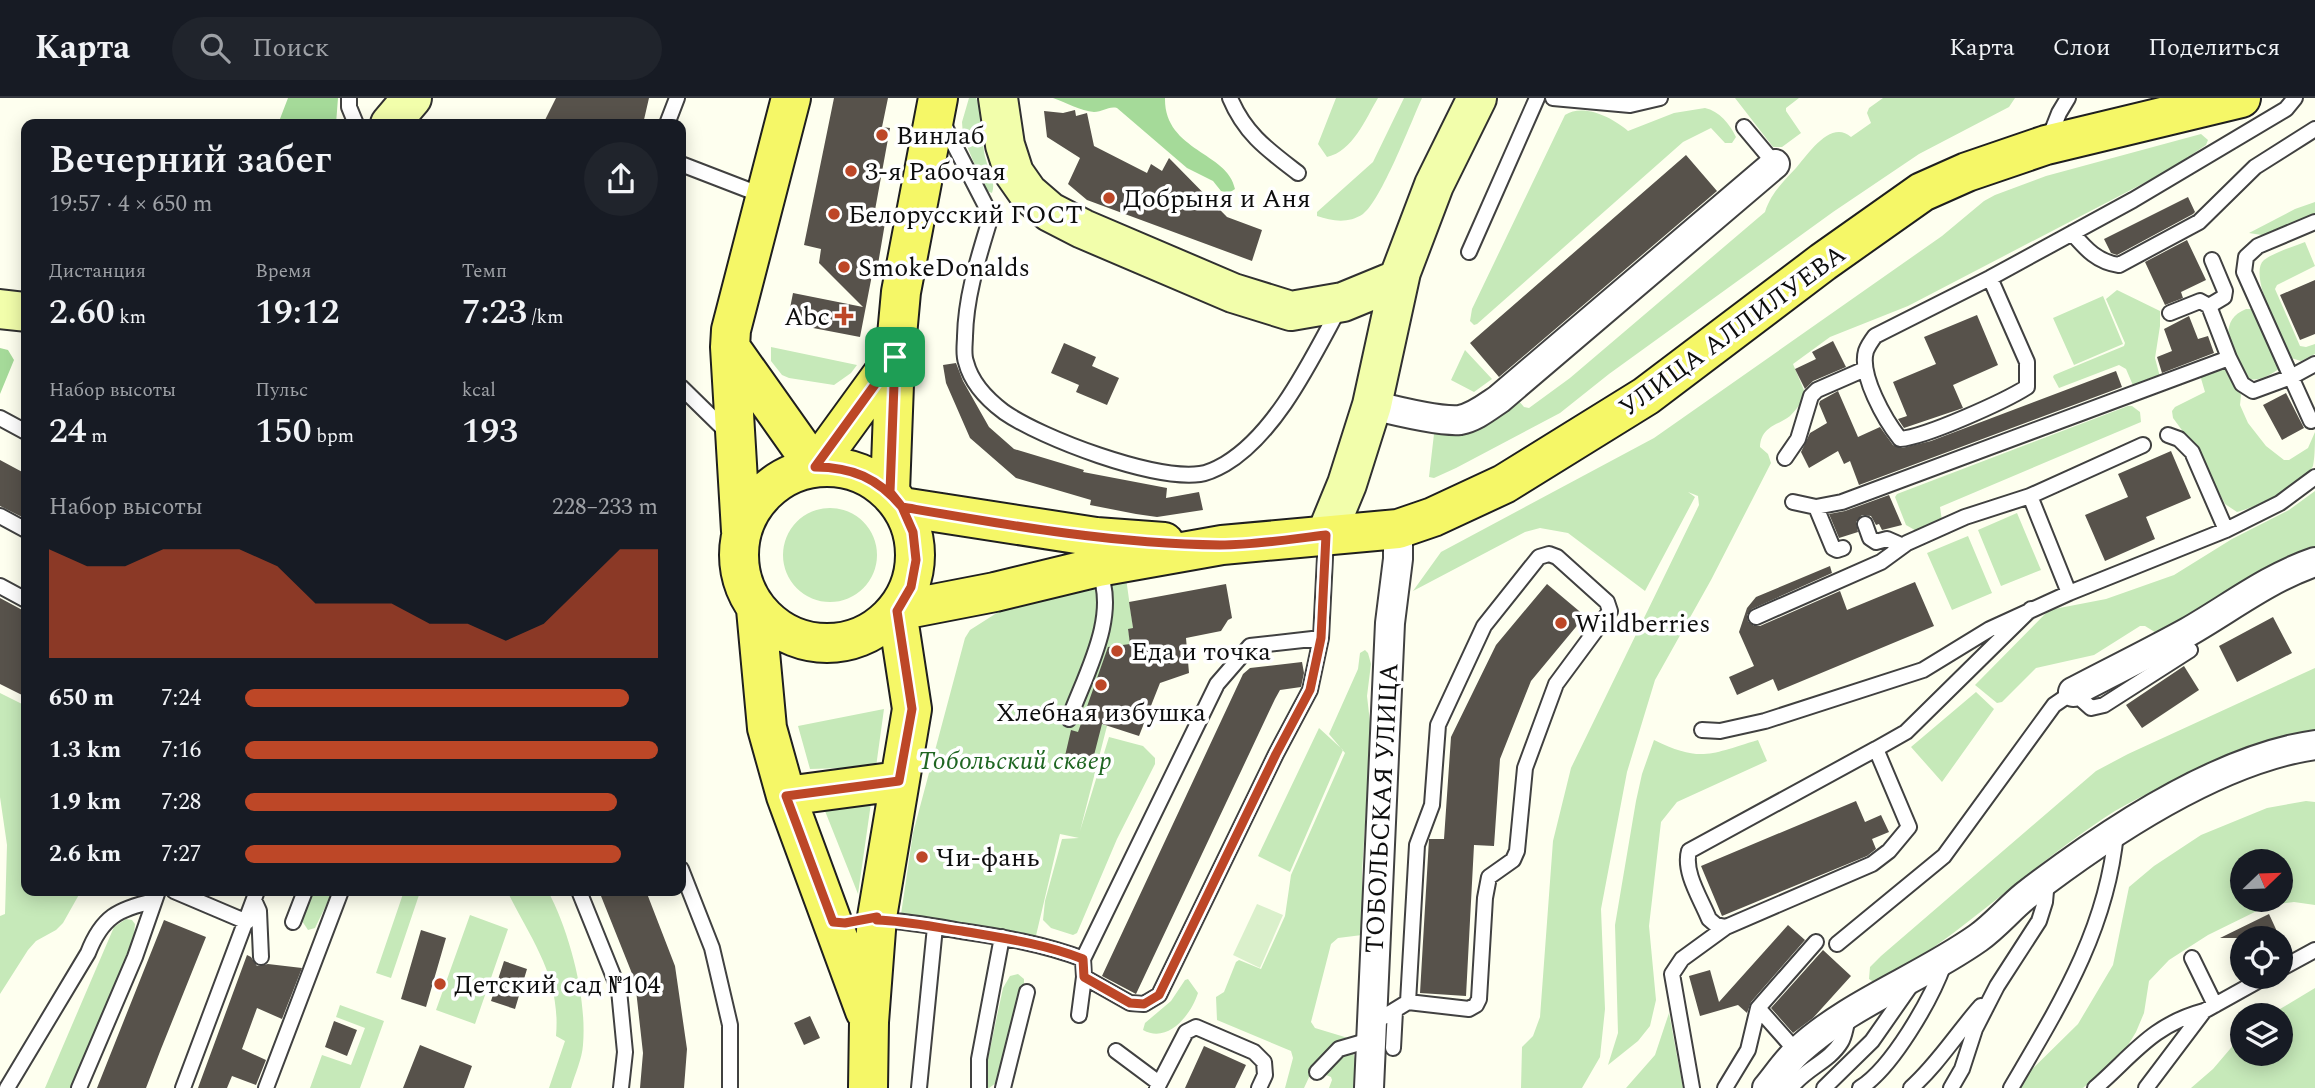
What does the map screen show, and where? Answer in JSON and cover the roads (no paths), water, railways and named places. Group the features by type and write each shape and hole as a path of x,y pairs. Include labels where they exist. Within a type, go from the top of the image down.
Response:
{"main road":[{"path":"394,119 412,98"},
{"path":"741,531 752,508 769,488 790,474 815,467 855,471 874,480 896,500 913,532 916,560 911,587 897,611 879,628 857,639 833,645 804,641 778,629 756,609 744,587 739,562 741,531 731,330 791,98"},
{"path":"998,98 1005,145 1014,173 1028,193 1050,212 1083,229 1245,297 1292,311 1343,302 1399,279"},
{"path":"1326,535 1347,484 1372,405 1399,279 1434,185 1477,98"},
{"name":"УЛИЦА АЛЛИЛУЕВА","path":"897,611 995,592 1098,567 1222,545 1398,529 1433,517 1504,484 1646,396 1823,262 1922,192 1967,172 2046,145 2241,98"},
{"path":"896,500 895,357 901,292 937,104"},
{"path":"0,309 21,311"},
{"path":"730,347 815,467"},
{"path":"815,467 895,357"},
{"name":"УЛИЦА АЛЛИЛУЕВА","path":"896,500 1096,537 1222,545"},
{"path":"756,609 767,728 786,796 869,1022"},
{"path":"868,1088 869,1022 877,919 912,709 897,611"},
{"path":"786,796 899,781"},
{"path":"833,922 877,919"}],"street":[{"path":"1372,405 1459,420 1479,413 1499,399 1775,164"},
{"name":"ТОБОЛЬСКАЯ УЛИЦА","path":"1370,1086 1382,1031 1390,623 1398,559 1398,529"},
{"path":"2073,692 2189,631 2297,568 2315,562"},
{"path":"1767,1088 1797,1052 1852,1012 1945,960 1980,937 2047,880 2181,792 2255,761 2294,748 2315,745"}],"lane":[{"path":"349,98 354,119"},
{"path":"669,119 677,98"},
{"path":"1230,98 1238,118 1260,144 1298,173"},
{"path":"1469,252 1537,98"},
{"path":"1553,98 1630,105 1660,98"},
{"path":"2046,145 2068,98"},
{"path":"1990,278 2027,362 2027,387 2012,396 1919,435 1900,439 1884,417 1865,369 1866,349 1875,336 1990,278 2133,200 2286,109 2295,98"},
{"path":"937,104 991,216 967,299 966,363 974,381 984,394 1023,424 1091,451 1155,470 1202,474 1252,444 1300,380 1343,302"},
{"path":"1744,127 1775,164"},
{"path":"2072,233 2090,253 2106,263 2119,265 2199,222 2255,167 2315,129"},
{"path":"686,166 765,196"},
{"path":"2311,421 2244,272 2246,257 2258,246 2315,222"},
{"path":"2209,306 2224,297 2225,291 2212,260"},
{"path":"2170,313 2200,301 2209,306 2242,384 2253,391 2291,377 2315,364"},
{"path":"1793,502 1816,506 1842,502 2229,358"},
{"path":"1785,458 1798,439 1811,396 1817,390 1865,369"},
{"path":"686,392 736,441"},
{"path":"0,418 21,429"},
{"path":"2168,435 2179,439 2192,452 2226,530"},
{"path":"1756,617 1881,562 1903,546 1965,517 2031,496 2143,445"},
{"path":"1702,730 1720,731 1765,721 1923,670 1990,629 2031,609 2226,530 2280,503 2315,477"},
{"path":"2031,496 2069,593"},
{"path":"1816,506 1833,548 1843,548"},
{"path":"0,516 21,527"},
{"path":"1865,524 1870,538 1876,542 1887,539 1903,546"},
{"path":"1084,977 1130,1003 1144,1004 1159,995 1310,690 1321,638 1326,535"},
{"path":"1317,1072 1339,1049 1382,1031 1408,1002 1417,845 1432,805 1438,725 1484,626 1539,557 1549,554 1557,557 1607,601 1611,611 1556,684 1525,768 1517,851 1513,860 1489,877 1485,898 1479,999 1476,1005 1469,1009 1408,1002"},
{"path":"1069,719 1107,614 1104,580 1098,567"},
{"path":"0,586 21,597"},
{"path":"1726,927 1716,925 1709,919 1689,869 1689,851 1906,732 2031,609"},
{"path":"1079,1016 1084,977 1083,959 1217,684 1250,646 1321,638"},
{"path":"1837,944 1944,856 2054,705 2073,692 2091,708 2104,705 2190,650"},
{"path":"1692,1088 1672,974 1682,960 1726,927 1872,864 1889,850 1909,827 1876,749"},
{"path":"2011,1088 2087,951 2113,862 2116,833"},
{"path":"1951,1088 1962,1069 1975,1029 1997,986 2039,921 2045,902 2047,880"},
{"path":"686,882 712,948 730,1025 730,1088"},
{"path":"7,1088 88,953 93,939 122,909 156,896"},
{"path":"79,1088 135,957 156,896"},
{"path":"186,896 247,922"},
{"path":"183,1088 255,896"},
{"path":"255,896 259,911 261,957"},
{"path":"293,922 303,896"},
{"path":"266,1088 339,896"},
{"path":"581,896 619,990 625,1052 621,1088"},
{"path":"877,919 1002,937 1062,951 1083,959"},
{"path":"919,1088 935,927"},
{"path":"979,1088 979,1059 1002,937"},
{"path":"1725,1088 1748,1050 1758,1008 1816,942"},
{"path":"2293,962 2315,950"},
{"path":"2192,958 2209,1008"},
{"path":"1865,1086 1916,1019 1934,990 1945,960"},
{"path":"1824,1088 1872,1041 1909,988 1909,980"},
{"path":"1911,1088 1929,1072 1997,986"},
{"path":"2095,1088 2149,1037 2243,989"},
{"path":"1003,1088 1027,992"},
{"path":"1758,1008 1797,1052"},
{"path":"2146,1088 2209,1008"},
{"path":"1791,1088 1805,1072 1832,1053 1841,1043 1845,1024 1852,1012"},
{"path":"1116,1051 1158,1086 1186,1032 1196,1027 1254,1052 1264,1062 1265,1075 1259,1088"}],"place":[{"name":"Винлаб","path":"882,135"},
{"name":"3-я Рабочая","path":"851,171"},
{"name":"Добрыня и Аня","path":"1109,198"},
{"name":"Белорусский ГОСТ","path":"834,214"},
{"name":"SmokeDonalds","path":"844,267"},
{"name":"Abc","path":"844,316"},
{"name":"Wildberries","path":"1561,623"},
{"name":"Еда и точка","path":"1117,651"},
{"name":"Хлебная избушка","path":"1101,685"},
{"name":"Чи-фань","path":"922,857"},
{"name":"Детский сад №104","path":"440,984"}],"park label":[{"name":"Тобольский сквер","path":"1015,760"}]}
